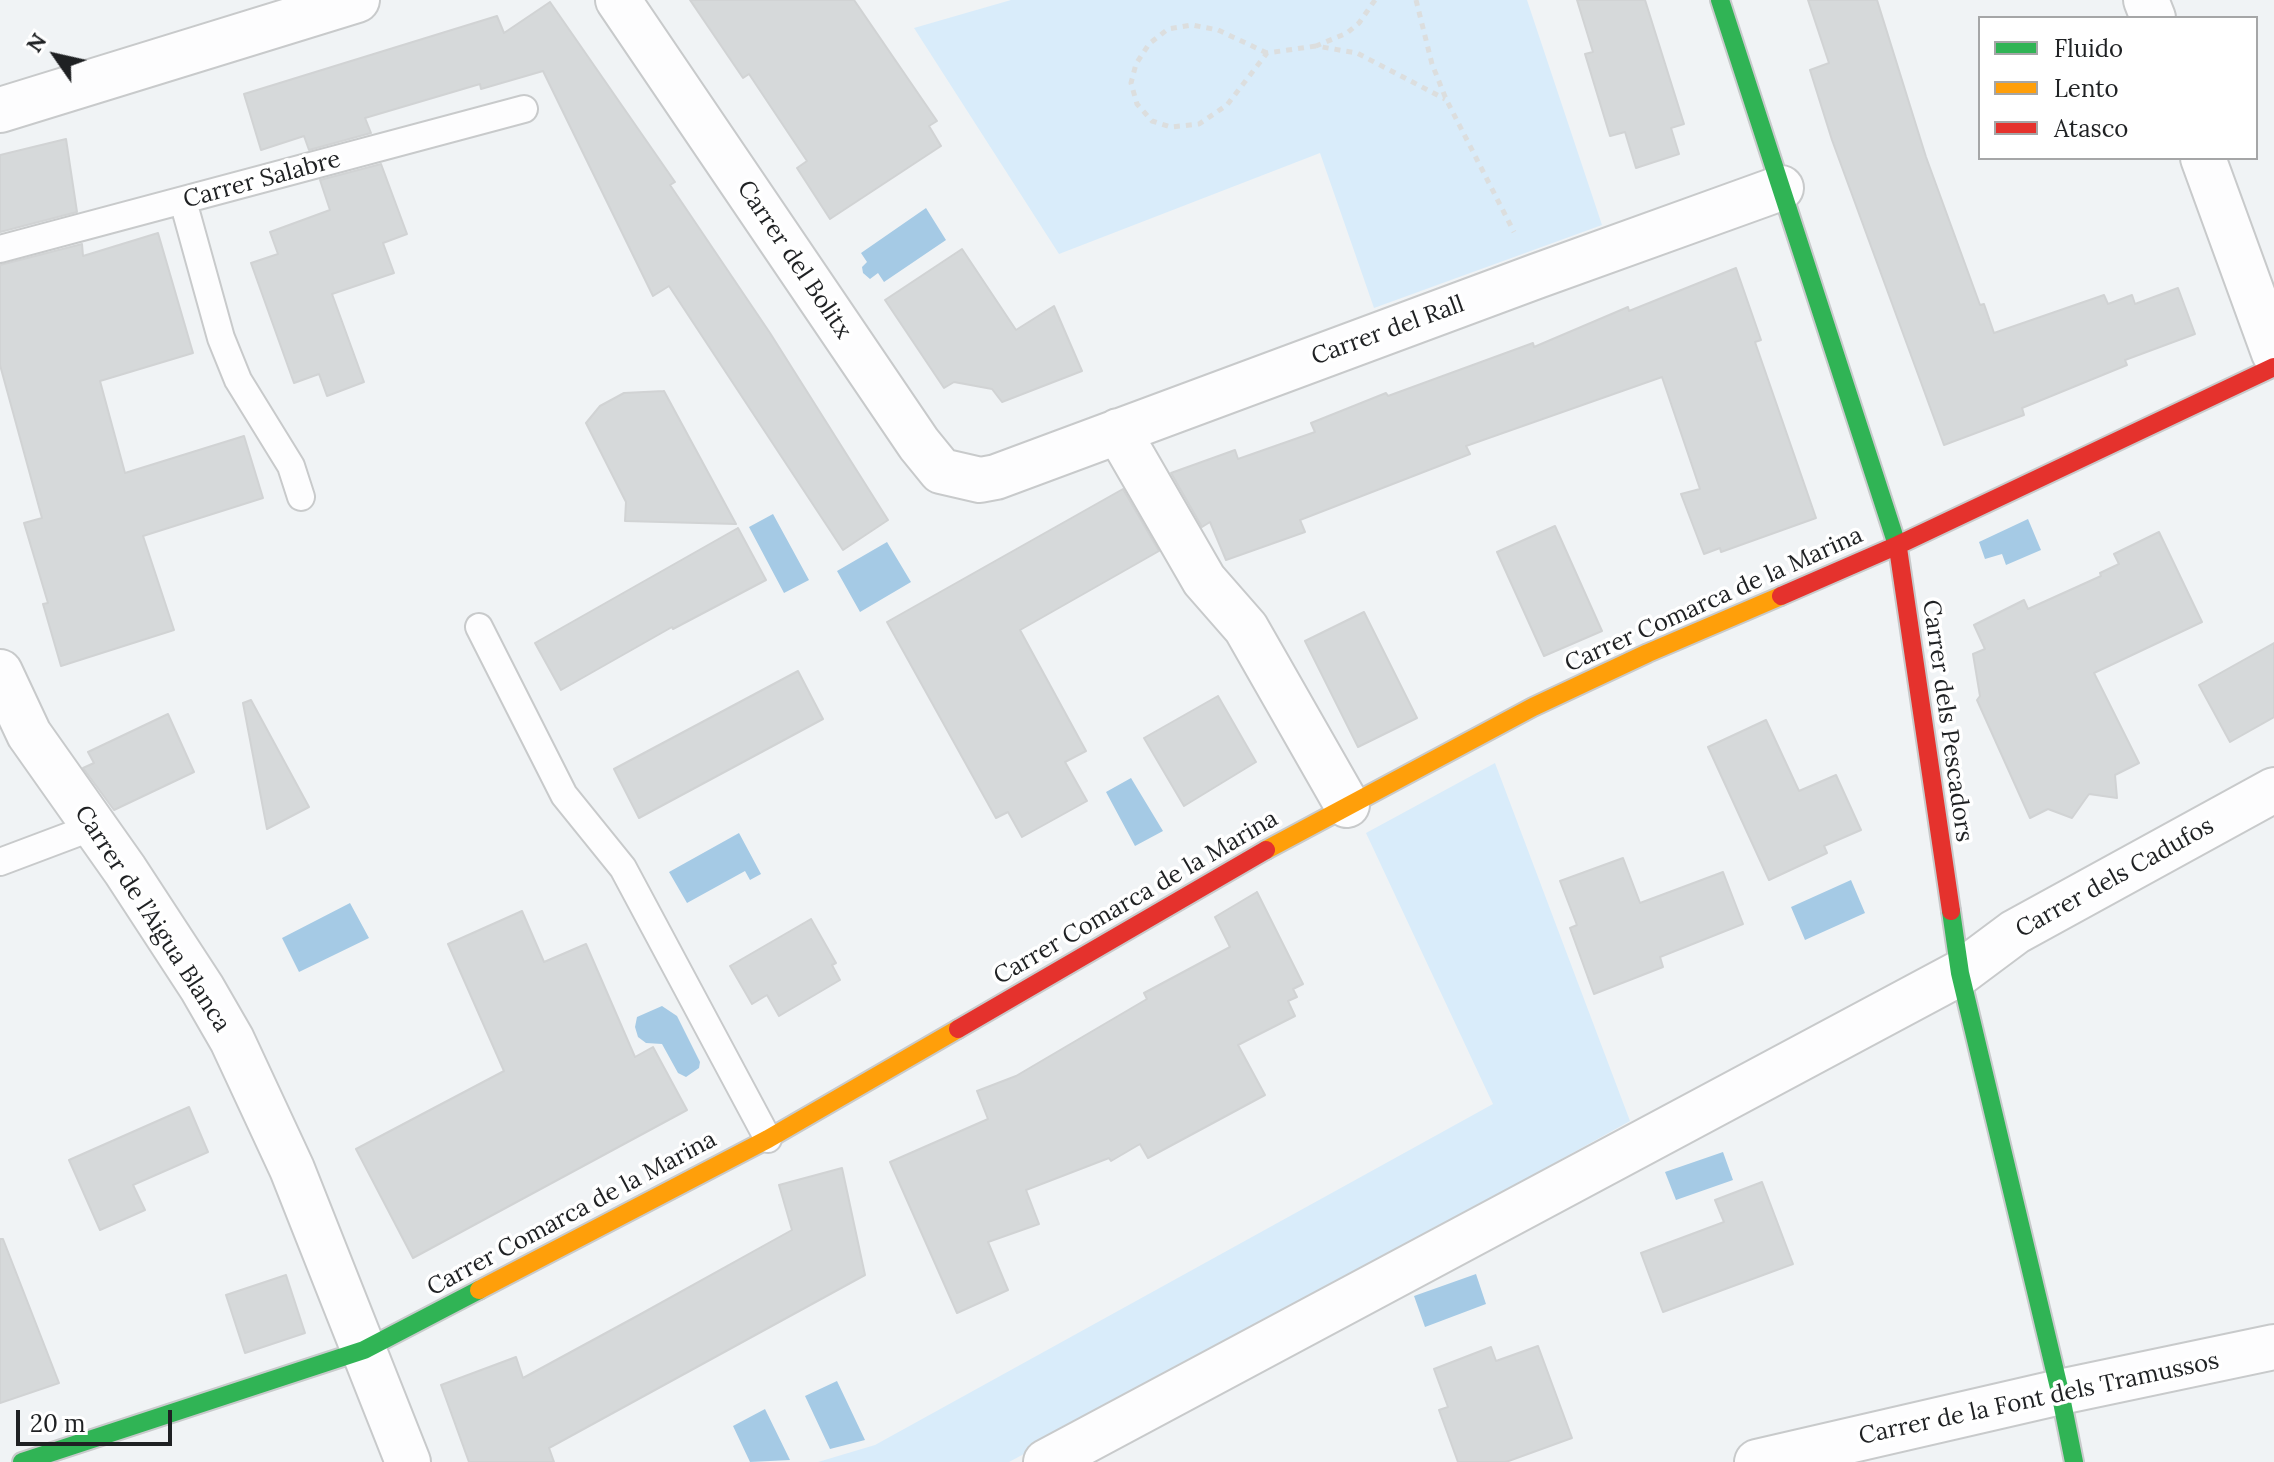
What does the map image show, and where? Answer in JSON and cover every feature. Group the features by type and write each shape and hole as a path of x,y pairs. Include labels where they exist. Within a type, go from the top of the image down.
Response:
{"street":[{"path":"0,110 357,0"},
{"name":"Carrer del Bolitx","path":"618,0 919,444 941,471 980,480 996,477"},
{"name":"Carrer dels Pescadors","path":"1720,0 1898,545 1960,973 2074,1462"},
{"path":"2204,160 2274,353"},
{"name":"Carrer del Rall","path":"996,477 1781,188"},
{"name":"Carrer Comarca de la Marina","path":"22,1462 364,1350 768,1139 1347,805 1576,687 1898,545 2274,367"},
{"path":"1118,431 1204,580 1246,628 1347,805"},
{"name":"Carrer de l’Aigua Blanca","path":"0,672 29,734 194,976 232,1040 292,1169 408,1462"},
{"name":"Carrer dels Cadufos","path":"1046,1462 1116,1445 1960,973 2015,932 2274,790"},
{"name":"Carrer de la Font dels Tramussos","path":"1757,1462 2060,1392 2274,1347"}],"lane":[{"name":"Carrer Salabre","path":"0,249 524,109"},
{"path":"183,201 221,338 232,366 291,466 301,497"},
{"path":"479,627 564,795 623,868 768,1139"},
{"path":"0,862 93,827"}],"path":[{"path":"1267,53 1227,105 1199,124 1171,127 1152,121 1137,104 1131,83 1136,64 1149,44 1168,29 1192,25 1218,30 1267,53 1316,46 1347,33 1359,23 1375,0"},
{"path":"1416,0 1432,64 1446,99 1537,276"},
{"path":"1316,46 1357,53 1446,99"}],"shaded area":[{"path":"1011,0 1527,0 1602,225 1374,308 1320,153 1059,254 914,28"},
{"path":"1495,763 1630,1121 1235,1341 1009,1462 818,1462 875,1445 1493,1104 1366,833"}],"water":[{"path":"926,208 946,240 884,282 878,273 870,279 863,273 862,267 867,262 861,253"},
{"path":"773,514 809,580 784,593 749,527"},
{"path":"2028,519 2041,550 2006,565 2002,554 1985,559 1979,542"},
{"path":"887,542 911,582 860,612 837,571"},
{"path":"1131,778 1163,831 1135,846 1106,792"},
{"path":"739,833 761,874 750,880 745,871 687,903 669,872"},
{"path":"1851,880 1865,913 1805,940 1791,907"},
{"path":"350,903 369,938 299,972 282,938"},
{"path":"662,1006 677,1016 700,1062 699,1068 686,1077 678,1073 662,1044 646,1043 638,1037 635,1027 637,1017"},
{"path":"1723,1152 1733,1180 1676,1200 1665,1172"},
{"path":"1476,1274 1486,1304 1425,1327 1414,1296"},
{"path":"837,1381 865,1440 830,1449 805,1396"},
{"path":"765,1409 790,1460 750,1462 733,1426"}],"building":[{"path":"690,0 854,0 937,121 929,126 941,146 830,219 797,168 807,161 749,74 743,78"},
{"path":"1577,0 1645,0 1684,124 1671,128 1679,154 1636,168 1625,132 1610,136 1585,54 1593,52"},
{"path":"1808,0 1877,0 1926,157 1980,305 1984,304 1994,333 2104,295 2108,304 2132,295 2135,304 2178,288 2195,334 2125,360 2127,365 2022,408 2024,415 1944,445 1832,140 1810,70 1829,63"},
{"path":"550,2 675,182 670,185 770,333 888,520 843,550 669,286 653,296 543,71 481,89 480,84 365,118 371,133 309,150 304,136 261,150 244,94 497,16 504,33"},
{"path":"66,139 77,212 0,232 0,155"},
{"path":"381,164 407,234 383,243 394,273 332,294 364,382 327,396 319,374 294,383 251,263 278,254 270,232 330,210 320,180"},
{"path":"158,233 193,353 100,381 125,473 244,436 263,498 143,536 174,630 61,666 43,604 48,603 24,523 42,518 0,365 0,265 82,244 83,256"},
{"path":"962,249 1016,330 1054,306 1082,371 1002,402 992,389 954,382 944,388 885,300"},
{"path":"1736,268 1761,340 1755,342 1816,518 1721,552 1720,548 1704,554 1681,494 1700,489 1662,377 1466,446 1470,454 1300,520 1305,532 1226,560 1210,522 1202,527 1171,473 1235,450 1238,459 1315,432 1311,423 1386,393 1388,396 1533,343 1534,347 1628,307 1629,311"},
{"path":"664,391 736,524 625,521 626,502 586,423 600,406 624,393"},
{"path":"1123,489 1159,551 1020,630 1086,751 1065,762 1087,801 1022,837 1008,812 996,818 887,622"},
{"path":"1555,526 1602,631 1544,656 1497,552"},
{"path":"738,528 766,580 672,627 561,690 535,643"},
{"path":"2159,532 2202,622 2094,673 2139,763 2115,775 2117,798 2089,794 2072,818 2048,809 2030,818 1977,700 1980,696 1973,654 1985,649 1974,625 2024,600 2028,609 2101,576 2100,573 2119,564 2114,554"},
{"path":"1364,612 1417,718 1358,747 1305,641"},
{"path":"2274,643 2274,717 2230,742 2199,685"},
{"path":"798,671 823,719 639,818 614,769"},
{"path":"1218,696 1256,762 1184,806 1144,738"},
{"path":"251,700 309,807 267,829 243,703"},
{"path":"168,714 194,772 114,810 83,768 94,763 88,752"},
{"path":"1766,720 1799,791 1836,775 1861,830 1824,846 1827,853 1769,880 1708,747"},
{"path":"1623,858 1640,903 1723,872 1743,924 1660,957 1663,967 1594,994 1570,928 1577,925 1560,881"},
{"path":"1257,892 1303,984 1293,989 1297,997 1288,1001 1295,1016 1238,1045 1265,1095 1148,1158 1140,1144 1111,1161 1109,1158 1026,1190 1039,1224 988,1242 1008,1290 957,1313 890,1162 988,1119 977,1091 1016,1076 1147,999 1144,993 1230,947 1215,917"},
{"path":"522,911 544,962 586,944 635,1057 653,1047 687,1110 413,1258 356,1149 504,1071 448,944"},
{"path":"811,919 836,963 832,965 840,980 779,1016 767,995 752,1004 730,966"},
{"path":"189,1107 208,1152 133,1185 145,1210 100,1230 69,1160"},
{"path":"842,1168 865,1275 549,1448 554,1462 469,1462 441,1385 516,1357 523,1378 792,1230 779,1185"},
{"path":"1762,1182 1793,1264 1663,1312 1641,1253 1724,1222 1715,1200"},
{"path":"0,1239 3,1239 59,1383 0,1403"},
{"path":"286,1275 305,1333 245,1353 226,1295"},
{"path":"1538,1346 1572,1438 1506,1462 1458,1462 1439,1410 1448,1407 1434,1369 1491,1347 1496,1361"}],"traffic: fast":[{"path":"1720,0 1898,548"},
{"path":"1951,911 1960,973 2074,1462"},
{"path":"22,1462 364,1350 479,1290"}],"traffic: slow":[{"path":"1266,850 1533,707 1781,596"},
{"path":"479,1290 768,1139 958,1029"}],"traffic: jam":[{"path":"1781,596 1898,545 2274,367"},
{"path":"1898,548 1951,911"},
{"path":"958,1029 1266,850"}]}
